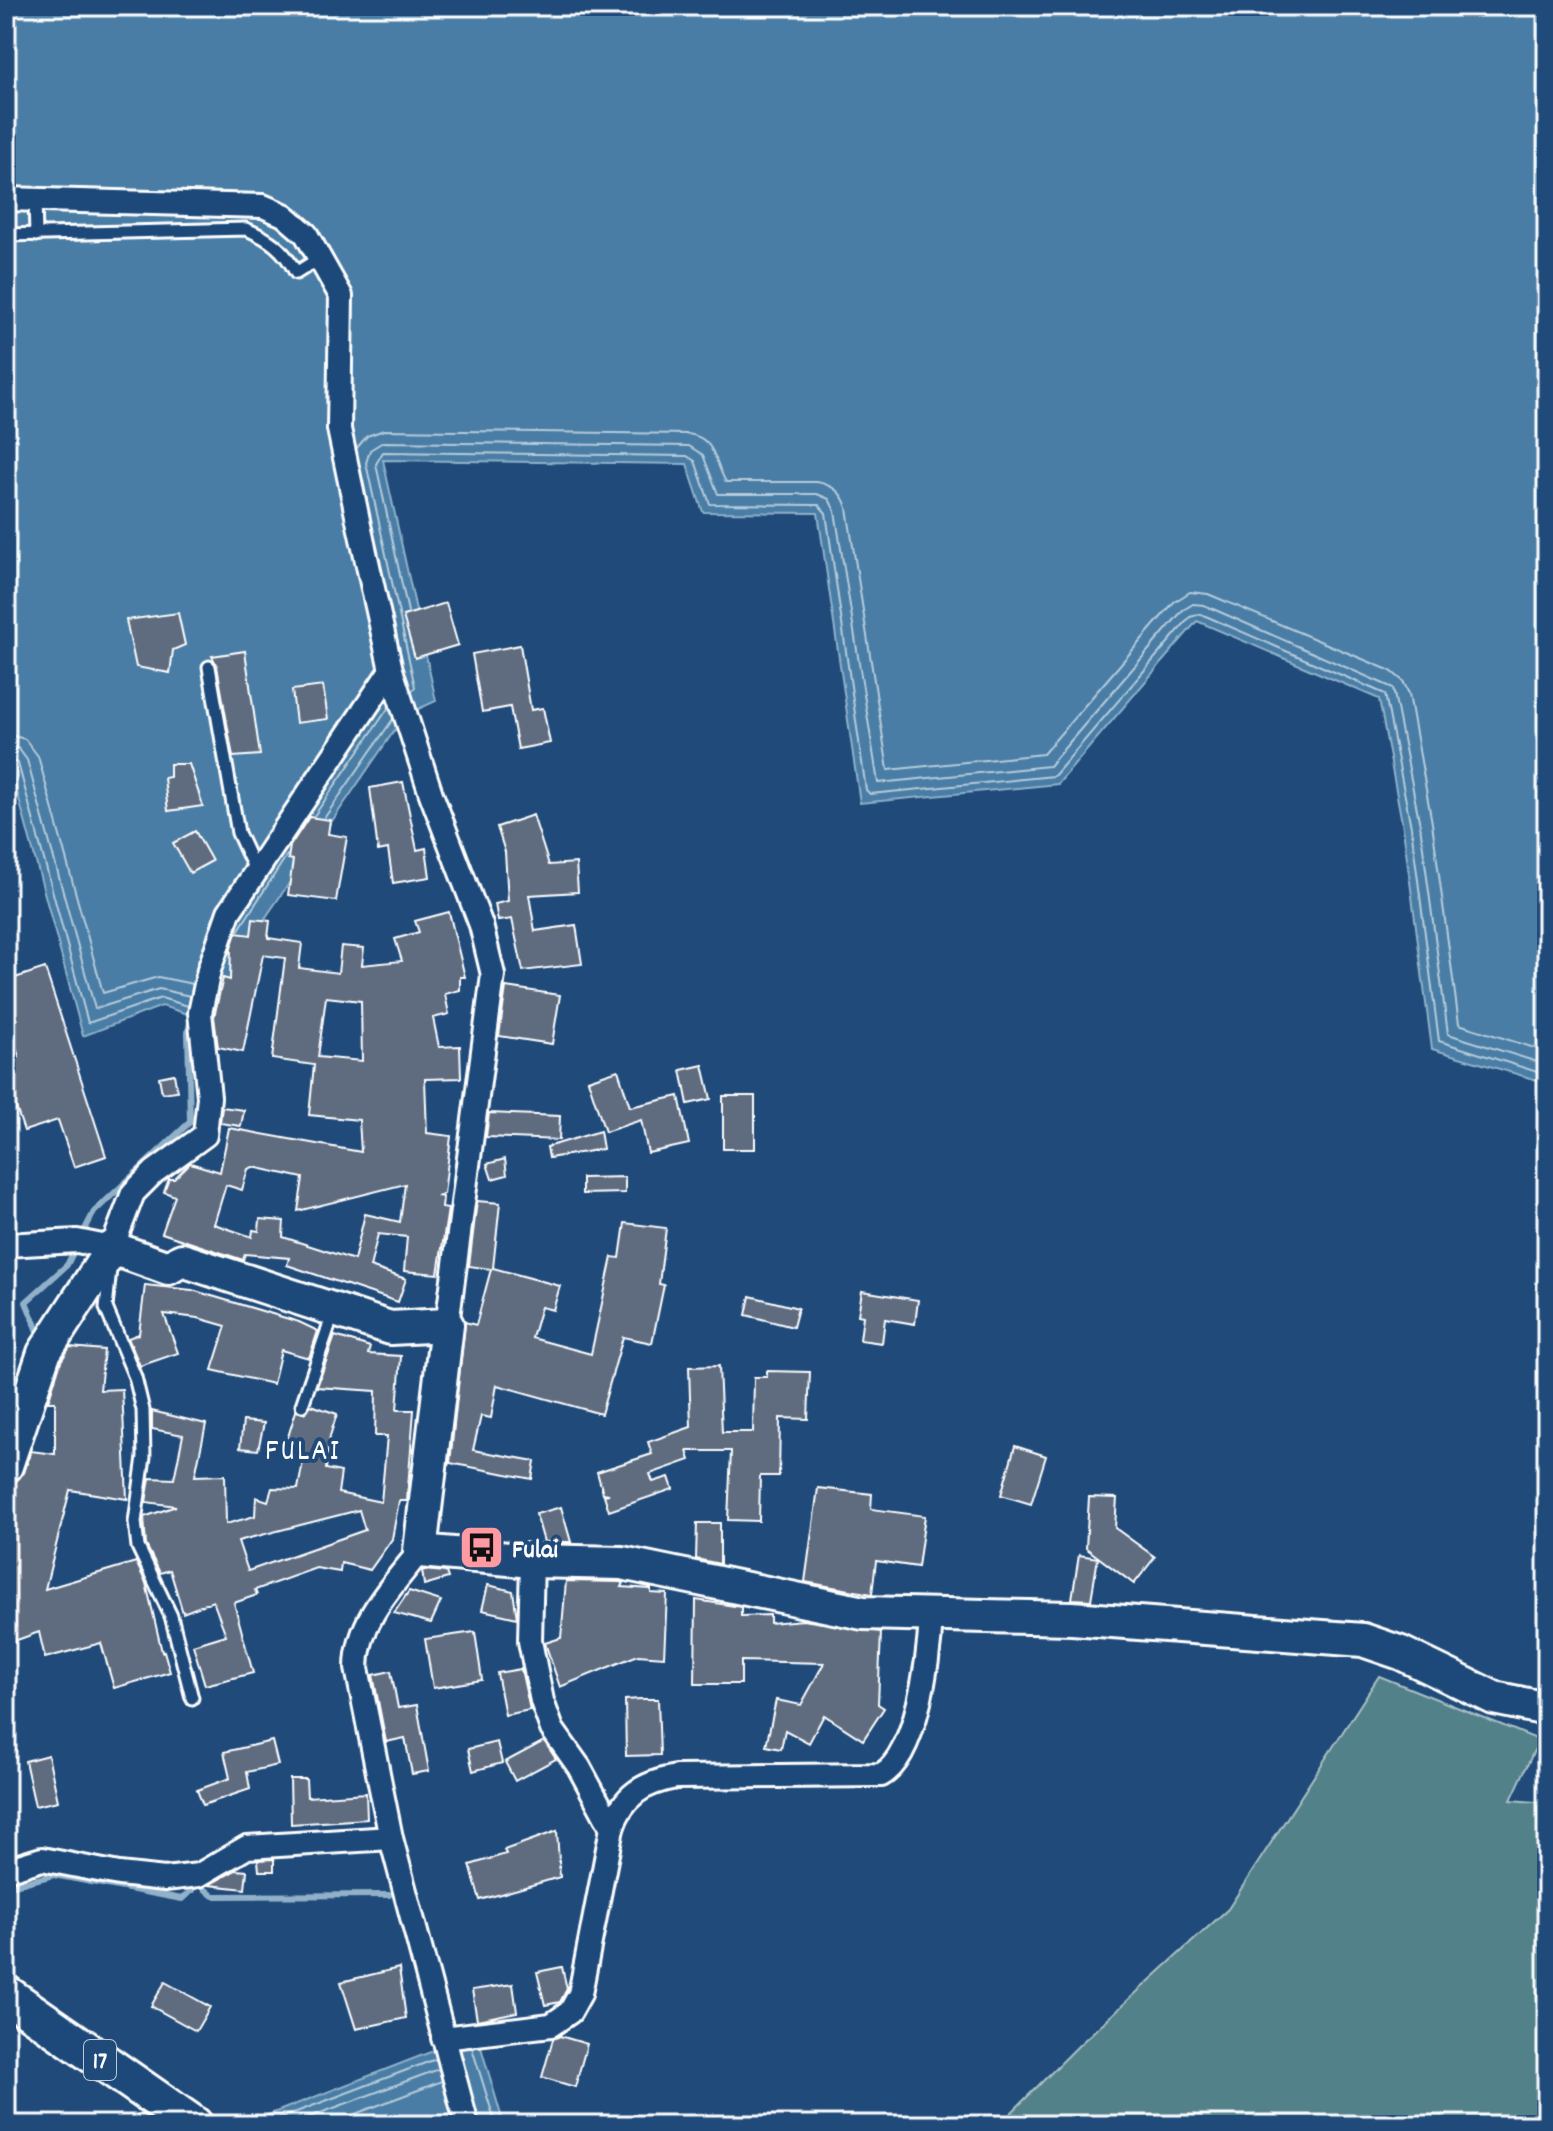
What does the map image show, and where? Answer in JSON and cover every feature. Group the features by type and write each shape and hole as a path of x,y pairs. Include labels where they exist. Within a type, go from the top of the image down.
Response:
{"main road":[{"name":"17","path":"6,1994 194,2125"}],"street":[{"path":"6,199 35,206 263,206 296,223 341,296 339,429 391,670 431,794 481,925 493,975 420,1551 368,1620 357,1645 357,1668 391,1838 467,2125"},
{"path":"6,1466 44,1353 112,1248 133,1193 154,1172 205,1135 209,1097 200,1013 209,970 229,912 391,670"},
{"path":"6,1245 77,1241 112,1248 168,1268 182,1260 390,1328 447,1325"},
{"path":"420,1551 532,1561 622,1563 863,1613 1072,1618 1363,1640 1401,1653 1494,1698 1547,1709"},
{"path":"532,1561 530,1641 542,1701 552,1729 579,1767 612,1828"},
{"path":"443,2038 551,2025 570,2012 580,1994 612,1828 617,1814 632,1794 648,1782 676,1777 881,1775 894,1768 908,1738 929,1656 931,1617"},
{"path":"6,1870 42,1859 119,1874 165,1879 199,1875 247,1847 391,1838"}],"lane":[{"path":"35,206 36,234"},
{"path":"6,235 246,229 270,239 298,272 324,269"},
{"path":"209,667 238,833 255,870"},
{"path":"112,1248 106,1308 135,1377 143,1410 144,1457 135,1522 138,1547 171,1616 192,1698"},
{"path":"302,1405 335,1310"}],"green space":[{"path":"1379,1676 1539,1740 1511,1800 1547,1803 1547,2125 999,2125 1080,2044 1228,1909"}],"water":[{"path":"6,6 1547,6 1547,1083 1432,1049 1403,828 1379,699 1197,621 1058,784 860,803 818,513 703,512 687,464 383,460 436,701 405,715 257,930 229,1027 162,1006 83,1036 6,751"},
{"path":"477,2034 504,2125 242,2125"}],"building":[{"path":"446,603 458,645 415,658 403,616"},
{"path":"178,613 185,645 173,650 170,673 136,667 126,620"},
{"path":"520,645 531,710 543,708 550,743 518,749 510,707 482,712 472,654"},
{"path":"245,651 260,755 233,757 217,666 212,656"},
{"path":"323,686 328,719 296,723 292,690"},
{"path":"170,764 189,764 203,806 168,811 164,778 170,777"},
{"path":"403,782 417,850 426,848 430,877 393,883 388,849 378,851 370,788"},
{"path":"533,815 549,865 576,863 578,892 529,895 535,931 576,925 582,964 523,971 512,919 498,921 495,904 508,901 505,852 497,827"},
{"path":"309,817 330,820 328,834 347,837 336,901 288,895 293,860 288,859 290,846"},
{"path":"195,831 212,861 190,873 173,843"},
{"path":"449,912 465,977 460,977 460,990 445,994 449,1014 433,1018 439,1047 460,1046 461,1078 425,1079 427,1133 451,1136 444,1194 437,1196 443,1197 442,1208 448,1209 438,1274 404,1271 407,1237 378,1234 370,1267 406,1279 398,1302 287,1265 289,1258 245,1254 243,1260 162,1233 175,1196 164,1192 169,1179 174,1179 190,1163 220,1172 229,1128 361,1152 359,1120 309,1115 314,1065 272,1059 285,958 263,955 243,1052 218,1047 214,1017 223,978 230,980 231,948 236,933 251,935 253,919 270,921 268,938 302,943 299,968 338,973 341,946 364,948 362,965 402,961 395,939 419,932 415,921","holes":["326,997 361,1001 362,1061 318,1057","253,1167 303,1178 298,1211 405,1184 400,1222 365,1214 354,1260 283,1237 284,1221 260,1219 259,1231 253,1230 252,1237 214,1224 226,1185 242,1190 248,1169"]},
{"path":"45,968 106,1156 74,1167 58,1120 24,1131 6,1078 6,1061 19,1057 6,1016 6,981"},
{"path":"506,987 560,995 552,1044 499,1036"},
{"path":"703,1065 711,1099 688,1104 681,1070"},
{"path":"618,1070 630,1107 679,1096 689,1144 648,1153 641,1120 605,1132 588,1080"},
{"path":"174,1074 177,1091 162,1093 159,1077"},
{"path":"723,1096 755,1096 755,1149 723,1149"},
{"path":"222,1107 244,1110 241,1126 220,1123"},
{"path":"489,1113 560,1116 559,1140 486,1137"},
{"path":"600,1131 603,1149 549,1158 547,1147"},
{"path":"505,1159 507,1175 492,1179 487,1164"},
{"path":"625,1177 625,1193 582,1194 582,1178"},
{"path":"477,1201 500,1203 493,1268 560,1286 553,1310 541,1307 532,1338 591,1354 612,1257 620,1258 625,1223 666,1228 659,1284 664,1285 652,1343 623,1337 601,1414 497,1385 491,1418 481,1416 473,1450 535,1461 532,1479 450,1463 465,1322 476,1325 491,1269 469,1266"},
{"path":"145,1285 192,1290 299,1322 318,1331 309,1358 281,1350 273,1384 212,1370 226,1326 198,1318 164,1314 178,1353 140,1366 128,1338 139,1334"},
{"path":"862,1291 918,1300 915,1324 885,1319 882,1343 860,1340 863,1316 858,1315"},
{"path":"750,1296 798,1308 793,1327 746,1315"},
{"path":"335,1336 370,1347 368,1354 401,1356 397,1410 414,1410 407,1501 399,1501 392,1539 370,1570 341,1563 340,1572 316,1568 255,1590 257,1595 234,1603 253,1673 205,1685 193,1645 226,1635 213,1601 183,1613 170,1570 160,1573 146,1545 144,1517 176,1506 146,1502 150,1478 174,1479 183,1435 152,1429 152,1411 206,1424 195,1476 225,1475 226,1524 255,1516 256,1497 268,1501 272,1488 298,1489 304,1456 283,1453 296,1411 304,1413 311,1405 337,1414 330,1436 326,1469 341,1472 338,1493 381,1502 387,1436 375,1436 376,1391 317,1387","holes":["359,1510 365,1530 248,1571 238,1541"]},
{"path":"70,1347 104,1350 100,1390 122,1389 127,1499 70,1490 45,1589 136,1562 146,1583 162,1652 170,1672 114,1688 101,1643 45,1658 39,1632 6,1644 6,1507 11,1484 24,1473 31,1451 55,1454 55,1402 48,1402 61,1361"},
{"path":"719,1366 722,1432 753,1432 754,1377 767,1377 767,1371 810,1372 808,1419 780,1418 779,1476 760,1476 759,1521 728,1520 731,1451 687,1451 690,1460 650,1474 653,1482 669,1477 673,1489 609,1511 604,1495 609,1494 603,1493 597,1472 652,1454 648,1442 691,1427 689,1367"},
{"path":"243,1421 264,1423 258,1450 240,1448"},
{"path":"1015,1446 1046,1456 1031,1504 1001,1495"},
{"path":"818,1488 872,1494 871,1509 925,1516 918,1567 876,1561 872,1594 805,1582"},
{"path":"1089,1497 1117,1498 1115,1528 1155,1557 1134,1584 1086,1548"},
{"path":"561,1507 571,1542 544,1542 536,1514"},
{"path":"697,1523 720,1523 720,1564 696,1559"},
{"path":"1079,1555 1098,1558 1091,1600 1072,1599"},
{"path":"422,1570 446,1572 448,1578 424,1585"},
{"path":"566,1581 620,1582 624,1583 622,1587 651,1589 651,1593 667,1594 664,1657 638,1655 560,1687 545,1643 561,1638"},
{"path":"488,1585 513,1591 517,1618 482,1610"},
{"path":"409,1591 441,1601 431,1623 394,1613"},
{"path":"696,1600 741,1607 741,1616 770,1615 770,1623 803,1620 881,1632 878,1704 884,1708 863,1740 824,1715 809,1743 785,1730 781,1749 766,1746 776,1700 801,1705 824,1663 741,1661 741,1684 695,1684"},
{"path":"475,1632 482,1680 433,1688 425,1639"},
{"path":"521,1669 530,1710 505,1715 497,1673"},
{"path":"391,1671 398,1708 417,1705 429,1771 412,1774 405,1738 386,1742 373,1675"},
{"path":"658,1699 660,1755 626,1756 625,1700"},
{"path":"272,1741 278,1765 247,1772 250,1789 203,1805 197,1790 230,1778 224,1752"},
{"path":"544,1741 556,1759 515,1781 505,1762"},
{"path":"497,1742 502,1763 473,1771 468,1749"},
{"path":"48,1755 58,1801 35,1806 25,1761"},
{"path":"290,1779 306,1779 307,1797 366,1793 367,1819 291,1824"},
{"path":"557,1831 560,1877 480,1900 470,1865 506,1854 504,1850"},
{"path":"274,1859 274,1871 259,1871 258,1860"},
{"path":"236,1870 247,1871 245,1889 209,1885"},
{"path":"562,1967 567,1989 560,2002 545,2005 537,1972"},
{"path":"399,1968 406,2018 356,2029 341,1982"},
{"path":"165,1982 210,2007 196,2031 151,2006"},
{"path":"513,1984 517,2012 477,2020 472,1990"},
{"path":"560,2036 587,2044 575,2087 542,2077 553,2039"}],"waterway":[{"path":"81,1237 94,1212 190,1122 188,1032 191,1017"},
{"path":"40,1336 26,1302 67,1265 76,1247"},
{"path":"6,1887 54,1875 182,1899 199,1884 213,1896 389,1895"}],"place":[{"name":"Fulai","path":"481,1548"}],"district":[{"name":"FULAI","path":"303,1449"}]}
